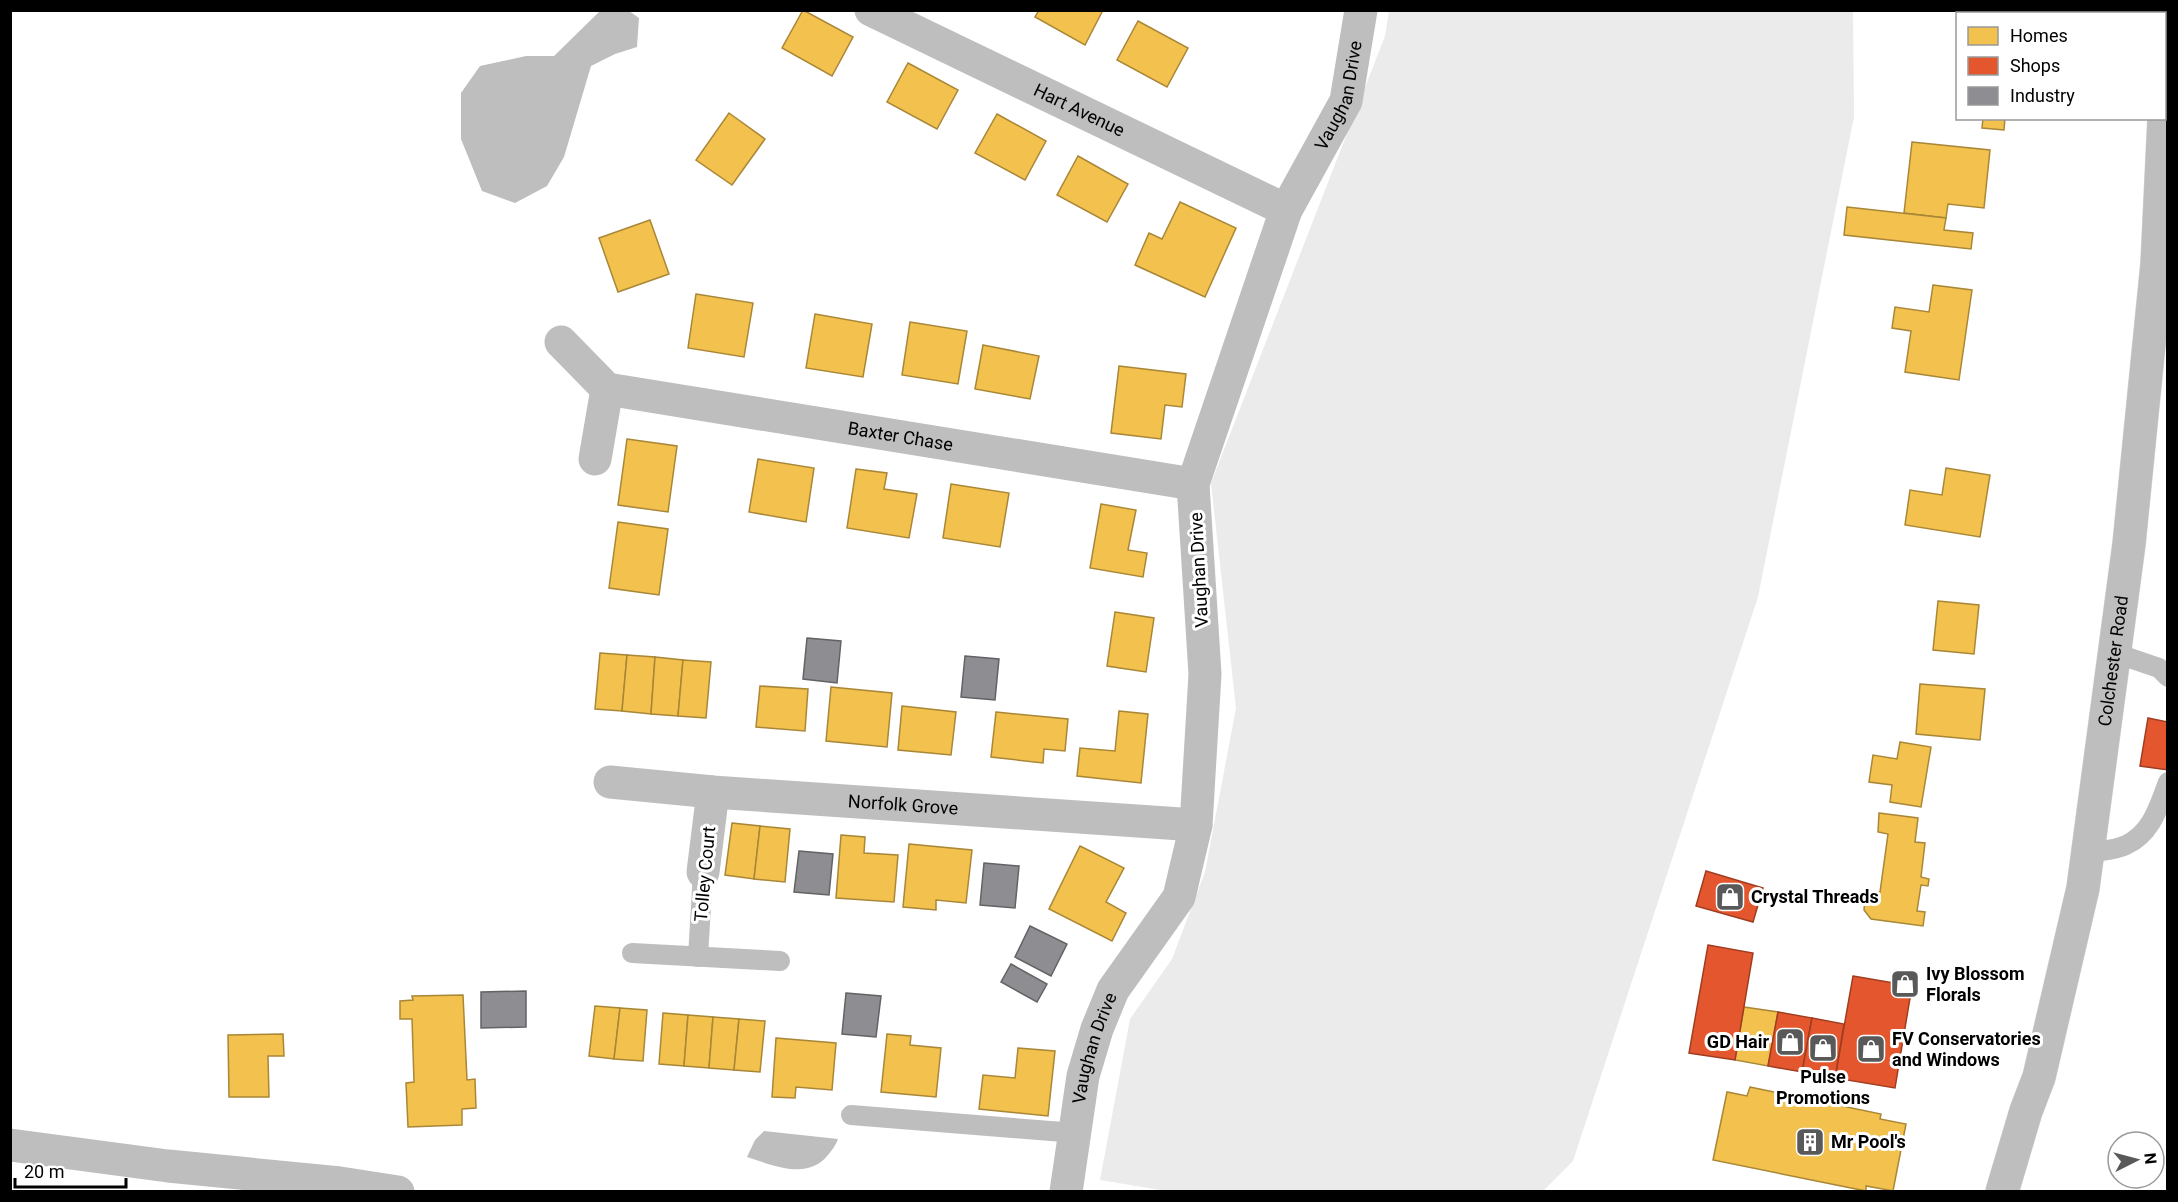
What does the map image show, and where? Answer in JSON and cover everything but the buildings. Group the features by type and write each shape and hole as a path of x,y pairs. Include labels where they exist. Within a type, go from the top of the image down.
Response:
{"street":[{"name":"Hart Avenue","path":"871,10 1286,210"},
{"name":"Vaughan Drive","path":"1066,1191 1083,1076 1097,1029 1113,990 1179,897 1196,825 1205,674 1193,484 1286,210 1346,101 1361,10"},
{"name":"Colchester Road","path":"2002,1191 2039,1077 2083,888 2129,544 2152,325 2164,120"},
{"path":"561,342 607,389 595,459"},
{"name":"Baxter Chase","path":"607,389 1193,484"},
{"name":"Norfolk Grove","path":"610,782 713,792 1196,825"},
{"name":"Tolley Court","path":"703,872 713,792"},
{"path":"10,1144 168,1167 340,1183 398,1191"}],"lane":[{"path":"2115,653 2159,668 2168,676"},
{"path":"2088,853 2125,846 2143,834 2156,815 2168,782"},
{"name":"Tolley Court","path":"698,957 703,872"},
{"path":"632,953 780,961"},
{"path":"851,1115 1076,1133"}],"shaded area":[{"path":"600,11 629,11 639,18 637,47 615,54 591,66 564,157 547,186 515,203 482,191 461,139 461,93 480,66 526,56 554,56"},
{"path":"1389,11 1853,11 1854,117 1758,597 1573,1161 1542,1192 1172,1192 1100,1180 1130,1019 1172,959 1205,872 1236,708 1211,483 1385,36"},
{"path":"764,1131 838,1139 820,1163 800,1169 789,1169 747,1157 755,1140"}],"place":[{"name":"Crystal Threads","path":"1730,897"},
{"name":"Ivy Blossom Florals","path":"1905,984"},
{"name":"GD Hair","path":"1790,1042"},
{"name":"Pulse Promotions","path":"1823,1048"},
{"name":"FV Conservatories and Windows","path":"1871,1049"},
{"name":"Mr Pool's","path":"1810,1142"}]}
